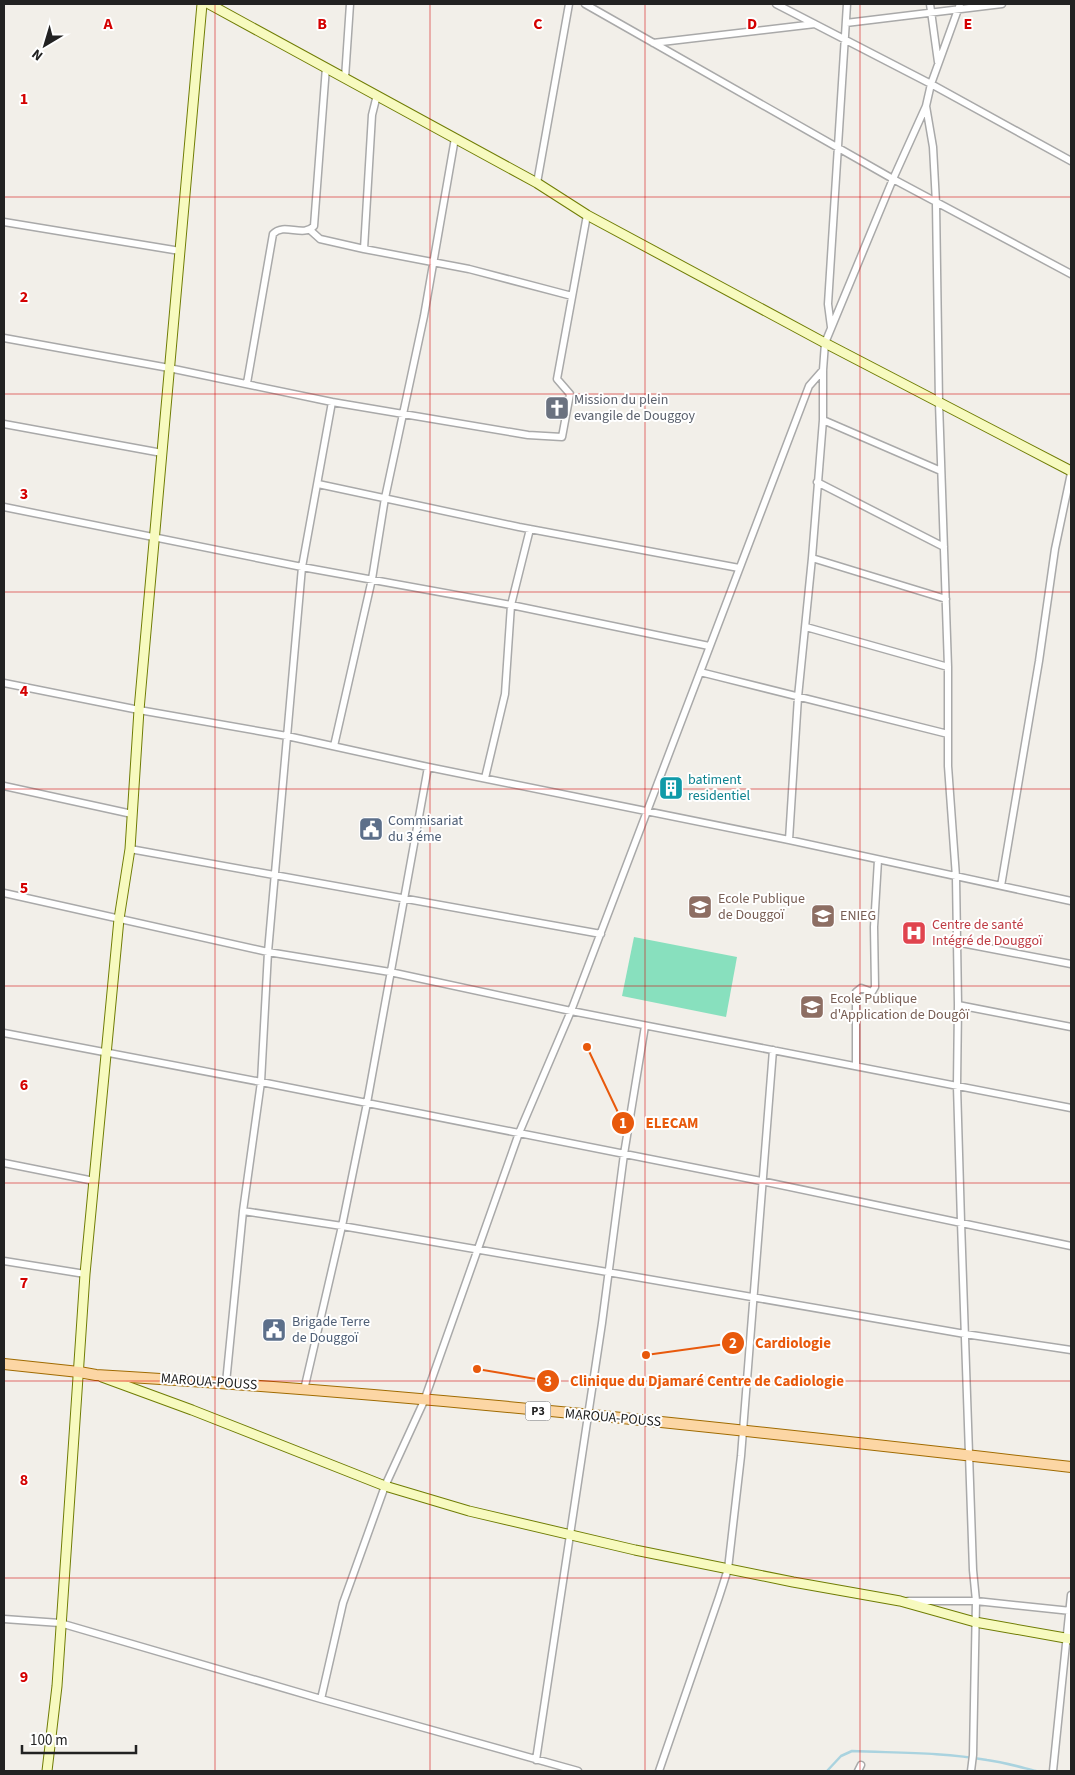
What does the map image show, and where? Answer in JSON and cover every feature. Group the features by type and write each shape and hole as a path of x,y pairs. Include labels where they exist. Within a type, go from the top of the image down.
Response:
{"main road":[{"name":"MAROUA-POUSS","path":"4,1364 96,1375 226,1383 588,1415 743,1430 1071,1467"}],"street":[{"path":"47,1771 56,1686 94,1181 119,919 130,849 139,710 202,4"},
{"path":"209,4 537,183 587,215 1071,472 1055,550 1001,886"},
{"path":"345,78 350,4"},
{"path":"537,183 569,4"},
{"path":"585,4 893,179 1071,274"},
{"path":"776,4 931,84 1071,161"},
{"path":"831,326 828,304 847,4"},
{"path":"930,4 938,64"},
{"path":"846,24 931,12 959,6 1002,4"},
{"path":"789,840 798,697 806,627 823,420 825,343 893,179 926,106 931,84 959,6"},
{"path":"653,43 815,24"},
{"path":"247,383 274,234 276,230 282,229 304,232 314,226 326,67"},
{"path":"364,250 372,115 377,95"},
{"path":"926,106 933,147 936,202 938,403 948,667 948,766 956,877 960,1222 973,1570 976,1601 971,1771"},
{"path":"334,746 372,580 385,498 404,414 455,138"},
{"path":"4,338 247,383 332,402 528,435 562,437 570,394 557,379 587,215"},
{"path":"4,222 180,251"},
{"path":"310,230 320,239 364,250 468,269 572,296"},
{"path":"321,1700 343,1602 385,1486 424,1401 519,1133 571,1012 809,386 823,370"},
{"path":"226,1383 244,1211 261,1082 268,952 302,567 332,402"},
{"path":"823,420 942,471"},
{"path":"4,424 162,453"},
{"path":"817,482 944,547"},
{"path":"318,484 530,529 739,568"},
{"path":"4,507 156,536 302,567 511,605 709,646"},
{"path":"485,778 505,694 511,605 530,529"},
{"path":"812,558 946,599"},
{"path":"806,627 948,667"},
{"path":"700,672 948,734"},
{"path":"4,683 139,710 287,736 428,767 789,840 1071,901"},
{"path":"304,1390 342,1226 367,1103 428,767"},
{"path":"4,786 132,814"},
{"path":"130,849 600,934"},
{"path":"856,1066 856,992 861,988 872,992 875,987 874,927 878,860"},
{"path":"4,893 268,952 390,972 571,1012 1071,1108"},
{"path":"956,942 1071,964"},
{"path":"958,1005 1071,1027"},
{"path":"536,1760 609,1273 624,1154 645,1026"},
{"path":"4,1033 761,1181 1071,1246"},
{"path":"659,1771 728,1569 755,1297 761,1181 773,1050"},
{"path":"4,1163 94,1181"},
{"path":"244,1211 342,1226 965,1334 1071,1350"},
{"path":"4,1260 86,1274"},
{"path":"96,1375 192,1410 385,1486 469,1511 635,1550 900,1600 975,1622 1069,1638"},
{"path":"1053,1771 1069,1638 1071,1595"},
{"path":"900,1600 976,1601 1070,1611"},
{"path":"4,1619 60,1624 321,1700 578,1771"}],"green space":[{"path":"634,937 737,957 726,1017 622,996"}],"waterway":[{"path":"827,1771 841,1756 852,1751 970,1757 1036,1771"}],"place":[{"name":"Mission du plein evangile de Douggoy","path":"557,408"},
{"name":"batiment residentiel","path":"671,788"},
{"name":"Commisariat du 3 éme","path":"371,829"},
{"name":"Ecole Publique de Douggoï","path":"700,907"},
{"name":"ENIEG","path":"823,916"},
{"name":"Centre de santé Intégré de Douggoï","path":"914,933"},
{"name":"Ecole Publique d'Application de Dougôï","path":"812,1007"},
{"name":"ELECAM","path":"587,1047"},
{"name":"Brigade Terre de Douggoï","path":"274,1330"},
{"name":"Cardiologie","path":"646,1355"},
{"name":"Clinique du Djamaré Centre de Cadiologie","path":"477,1369"}]}
